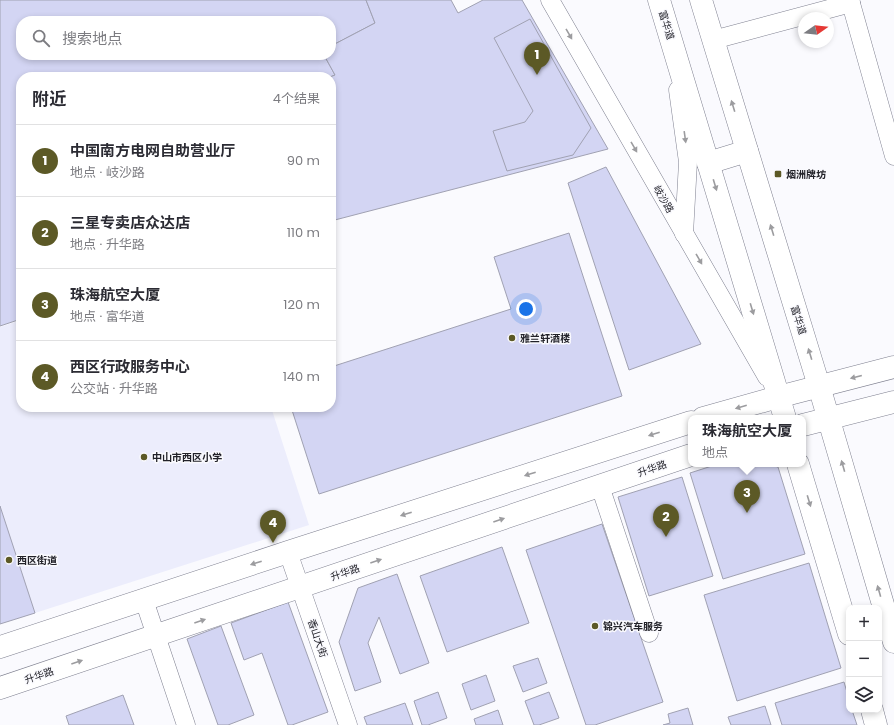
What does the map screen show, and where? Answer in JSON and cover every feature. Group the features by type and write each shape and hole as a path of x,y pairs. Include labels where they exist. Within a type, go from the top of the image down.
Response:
{"main road":[{"name":"富华道","path":"659,0 784,415"},
{"name":"富华道","path":"701,0 820,386 894,642"},
{"path":"708,162 747,151"},
{"path":"714,415 894,367"},
{"path":"806,424 894,402"},
{"path":"0,647 688,423"},
{"name":"升华路","path":"0,688 688,456"},
{"path":"799,467 846,624"},
{"path":"873,713 876,725"}],"street":[{"name":"岐沙路","path":"550,0 778,397"},
{"path":"713,40 850,2 894,156"},
{"path":"672,43 688,162 684,234"},
{"path":"600,486 649,633"},
{"name":"香山大街","path":"288,552 348,725"},
{"path":"144,600 186,725"}],"shaded area":[{"name":"中山市西区小学","path":"16,322 16,412 273,412 309,525 35,613 0,506 0,327"}],"building":[{"path":"0,0 366,0 375,23 336,43 336,16 16,16 16,60 327,60 333,72 16,72 16,321 0,326"},
{"path":"366,0 451,0 458,13 483,0 522,0 608,149 336,220 336,72 333,72 327,60 336,60 336,43 375,23"},
{"path":"530,19 591,128 573,155 507,171 493,131 525,122 533,111 494,38"},
{"path":"606,167 701,344 629,370 568,183"},
{"name":"雅兰轩酒楼","path":"569,233 622,396 319,494 293,412 336,412 336,365 511,309 494,257"},
{"path":"709,467 778,467 805,554 723,579 690,473"},
{"path":"682,477 713,576 649,596 618,497"},
{"name":"西区街道","path":"0,506 35,613 0,624"},
{"name":"锦兴汽车服务","path":"602,524 663,702 595,725 586,725 526,550"},
{"path":"502,547 529,623 447,652 420,576"},
{"path":"809,563 841,668 737,701 704,595"},
{"path":"397,574 429,663 400,674 379,617 368,643 381,682 355,691 339,642 358,588"},
{"path":"288,602 328,712 292,725 288,725 262,653 244,660 231,623"},
{"path":"221,626 254,715 228,725 218,725 187,639"},
{"path":"538,658 547,683 523,692 513,666"},
{"path":"486,675 495,701 471,710 462,684"},
{"path":"844,682 846,689 846,713 853,713 857,725 782,725 775,703"},
{"path":"438,692 447,718 428,725 422,725 414,701"},
{"path":"549,692 559,718 539,725 534,725 525,701"},
{"path":"123,695 134,725 69,725 66,716"},
{"path":"405,703 413,725 367,725 364,717"},
{"path":"765,706 771,725 731,725 728,717"},
{"path":"688,708 693,725 663,725 670,723 668,714"},
{"path":"498,710 503,725 476,725 474,719"}],"place":[{"name":"中国南方电网自助营业厅","path":"537,75"},
{"name":"烟洲牌坊","path":"778,174"},
{"name":"雅兰轩酒楼","path":"512,338"},
{"name":"中山市西区小学","path":"144,457"},
{"name":"珠海航空大厦","path":"747,513"},
{"name":"三星专卖店众达店","path":"666,537"},
{"name":"西区行政服务中心","path":"273,543"},
{"name":"西区街道","path":"9,560"},
{"name":"锦兴汽车服务","path":"595,626"}]}
